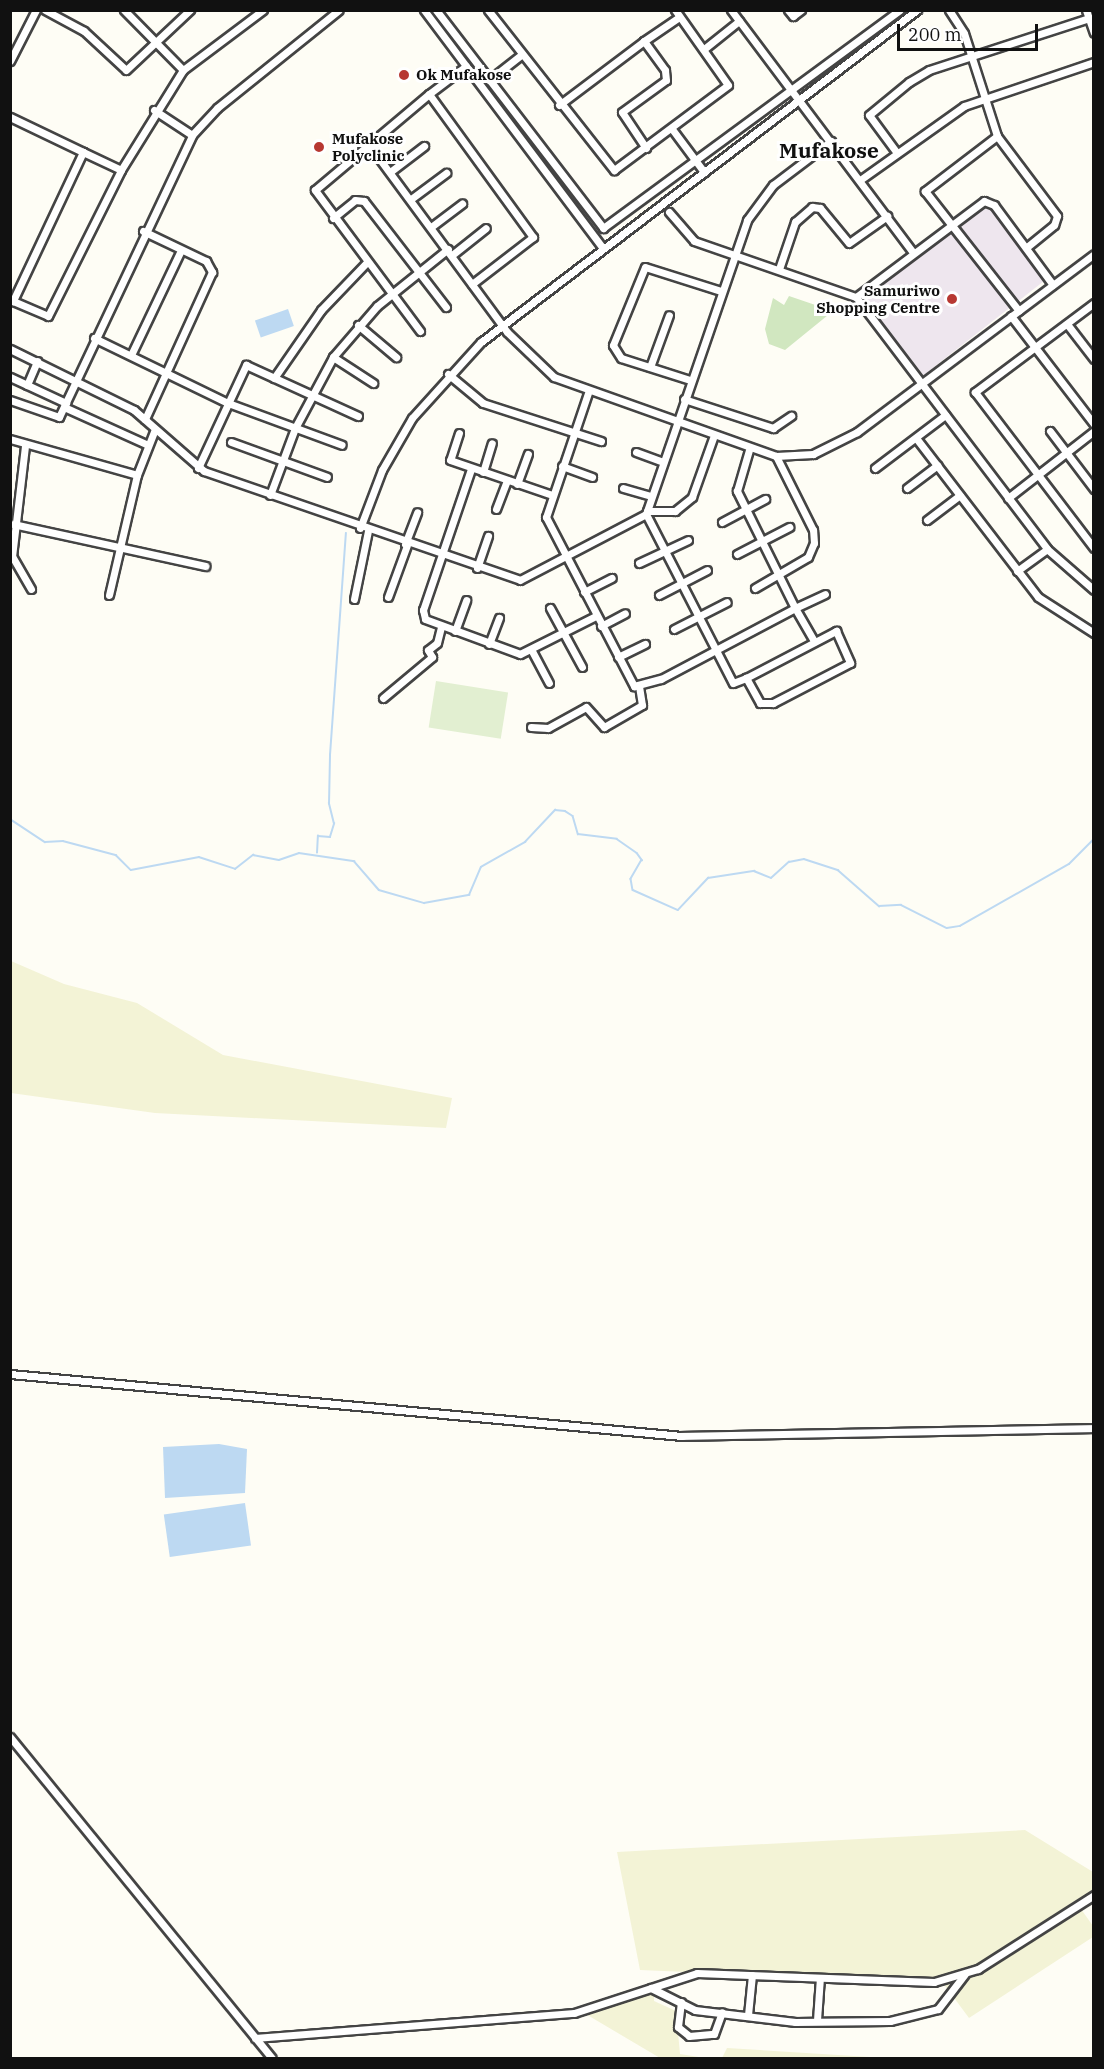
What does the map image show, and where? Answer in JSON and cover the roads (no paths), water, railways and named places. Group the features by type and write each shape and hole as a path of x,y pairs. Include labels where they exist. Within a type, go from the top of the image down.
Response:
{"street":[{"path":"10,61 36,10"},
{"path":"45,10 84,31 124,70 190,10"},
{"path":"124,10 183,70"},
{"path":"83,152 12,303 45,315 54,312 121,170 154,110 183,70 263,10"},
{"path":"10,400 54,420 65,405 143,231 192,135 217,108 339,10"},
{"path":"424,10 602,248"},
{"path":"436,10 603,228 697,164 900,10"},
{"path":"488,10 559,105 609,168 617,169 728,85 677,14 559,105"},
{"path":"731,10 913,252"},
{"path":"788,10 793,16 801,10"},
{"path":"360,528 390,454 448,374 502,325 917,10"},
{"path":"949,10 972,57 997,136 1057,216 1054,225 1026,248"},
{"path":"897,153 870,119 872,111 929,70 972,57 1087,14 1094,33"},
{"path":"704,49 739,21"},
{"path":"644,41 667,75 622,112 646,148"},
{"path":"489,80 521,55"},
{"path":"860,180 964,106 1094,62"},
{"path":"420,331 390,295 333,218 316,187 367,142 466,66"},
{"path":"429,94 533,237 472,284"},
{"path":"154,110 192,135"},
{"path":"10,117 121,170"},
{"path":"672,129 704,172"},
{"path":"997,136 925,188 950,224 1019,311"},
{"path":"746,678 765,705 850,663 836,631 814,640 733,683 647,512 690,380 747,220 766,192 831,141"},
{"path":"367,142 502,325 554,377 588,393 713,438 776,456 834,447 922,385 1094,254"},
{"path":"390,172 424,147"},
{"path":"411,199 446,173"},
{"path":"333,218 355,200 364,201 446,307"},
{"path":"856,297 978,202 989,202 1053,285"},
{"path":"431,227 462,204"},
{"path":"779,269 795,222 812,207 820,208 849,243 887,216"},
{"path":"669,212 690,238 856,297 1047,549 1094,590"},
{"path":"270,495 295,428 311,395 333,357 358,325 418,273 486,228"},
{"path":"143,231 206,261 212,276 165,372 145,419"},
{"path":"131,356 181,250"},
{"path":"274,378 321,310 366,263"},
{"path":"690,380 650,367 613,350 642,269 650,266 721,291"},
{"path":"1094,303 975,392 1036,476 1094,548"},
{"path":"650,367 669,315"},
{"path":"1011,316 1094,424"},
{"path":"1068,324 1094,359"},
{"path":"358,325 396,357"},
{"path":"94,338 228,403 342,445"},
{"path":"10,349 75,380 145,419 198,468 406,545 520,580 647,512 675,511 692,497 713,438"},
{"path":"333,357 373,383"},
{"path":"27,385 37,361"},
{"path":"198,468 244,366 358,416"},
{"path":"448,374 483,403 573,434 601,441"},
{"path":"10,377 148,445"},
{"path":"531,728 548,728 586,708 604,727 642,705 639,687 618,657 601,626 546,517 588,393"},
{"path":"684,399 773,428 791,416"},
{"path":"875,468 945,415"},
{"path":"109,595 137,475 155,429"},
{"path":"1050,431 1094,489"},
{"path":"1008,498 1094,432"},
{"path":"459,433 448,457 471,469 552,495"},
{"path":"916,438 1044,603 1094,633"},
{"path":"10,439 25,446 137,475"},
{"path":"231,442 327,477"},
{"path":"483,472 492,443"},
{"path":"25,446 12,525 13,560 31,589"},
{"path":"749,450 737,485 745,508 795,608 814,640"},
{"path":"636,452 663,462"},
{"path":"517,484 528,454"},
{"path":"755,588 808,557 815,536 776,456"},
{"path":"907,488 937,465"},
{"path":"562,466 592,477"},
{"path":"471,469 423,610 425,619 441,627 520,654 532,651 596,616"},
{"path":"496,509 507,480"},
{"path":"623,488 651,496"},
{"path":"927,520 960,495"},
{"path":"722,522 765,499"},
{"path":"388,597 417,512"},
{"path":"12,525 206,566"},
{"path":"737,554 789,527"},
{"path":"354,598 368,531"},
{"path":"477,568 488,536"},
{"path":"639,563 688,540"},
{"path":"1017,571 1047,549"},
{"path":"658,595 707,570"},
{"path":"584,592 612,578"},
{"path":"639,687 825,594"},
{"path":"454,631 466,600"},
{"path":"674,629 727,602"},
{"path":"550,608 582,667"},
{"path":"601,626 625,613"},
{"path":"489,644 499,618"},
{"path":"383,698 432,657 428,650 438,643 441,627"},
{"path":"618,657 645,644"},
{"path":"532,651 549,683"},
{"path":"10,1374 682,1437 1094,1428"},
{"path":"10,1737 272,2058"},
{"path":"255,2038 568,2014 688,1974 752,1975 820,1981 922,1983 965,1974 1094,1895"},
{"path":"651,1988 695,2010 817,2020 918,2019 942,2006 965,1974"},
{"path":"748,2015 752,1975"},
{"path":"817,2020 820,1981"},
{"path":"681,2002 678,2027 688,2036 711,2036 722,2012"}],"water":[{"path":"288,309 294,326 261,337 255,320"},
{"path":"219,1444 247,1449 245,1493 165,1498 163,1447"},
{"path":"245,1503 251,1546 170,1557 164,1514"}],"waterway":[{"path":"317,853 318,836 330,837 334,824 329,804 330,755 346,534"},
{"path":"10,819 45,842 63,841 116,855 131,870 199,857 235,869 253,855 279,860 299,853 354,861 379,890 424,903 469,895 481,867 525,842 555,810 565,811 573,816 578,834 617,839 637,853 642,860 631,879 633,890 678,910 708,878 754,871 771,878 789,862 804,859 838,870 879,906 901,905 947,928 960,926 1069,864 1094,839"}],"place":[{"name":"Ok Mufakose","path":"404,75"},
{"name":"Mufakose Polyclinic","path":"319,147"},
{"name":"Samuriwo Shopping Centre","path":"952,299"}],"district":[{"name":"Mufakose","path":"829,150"}]}
